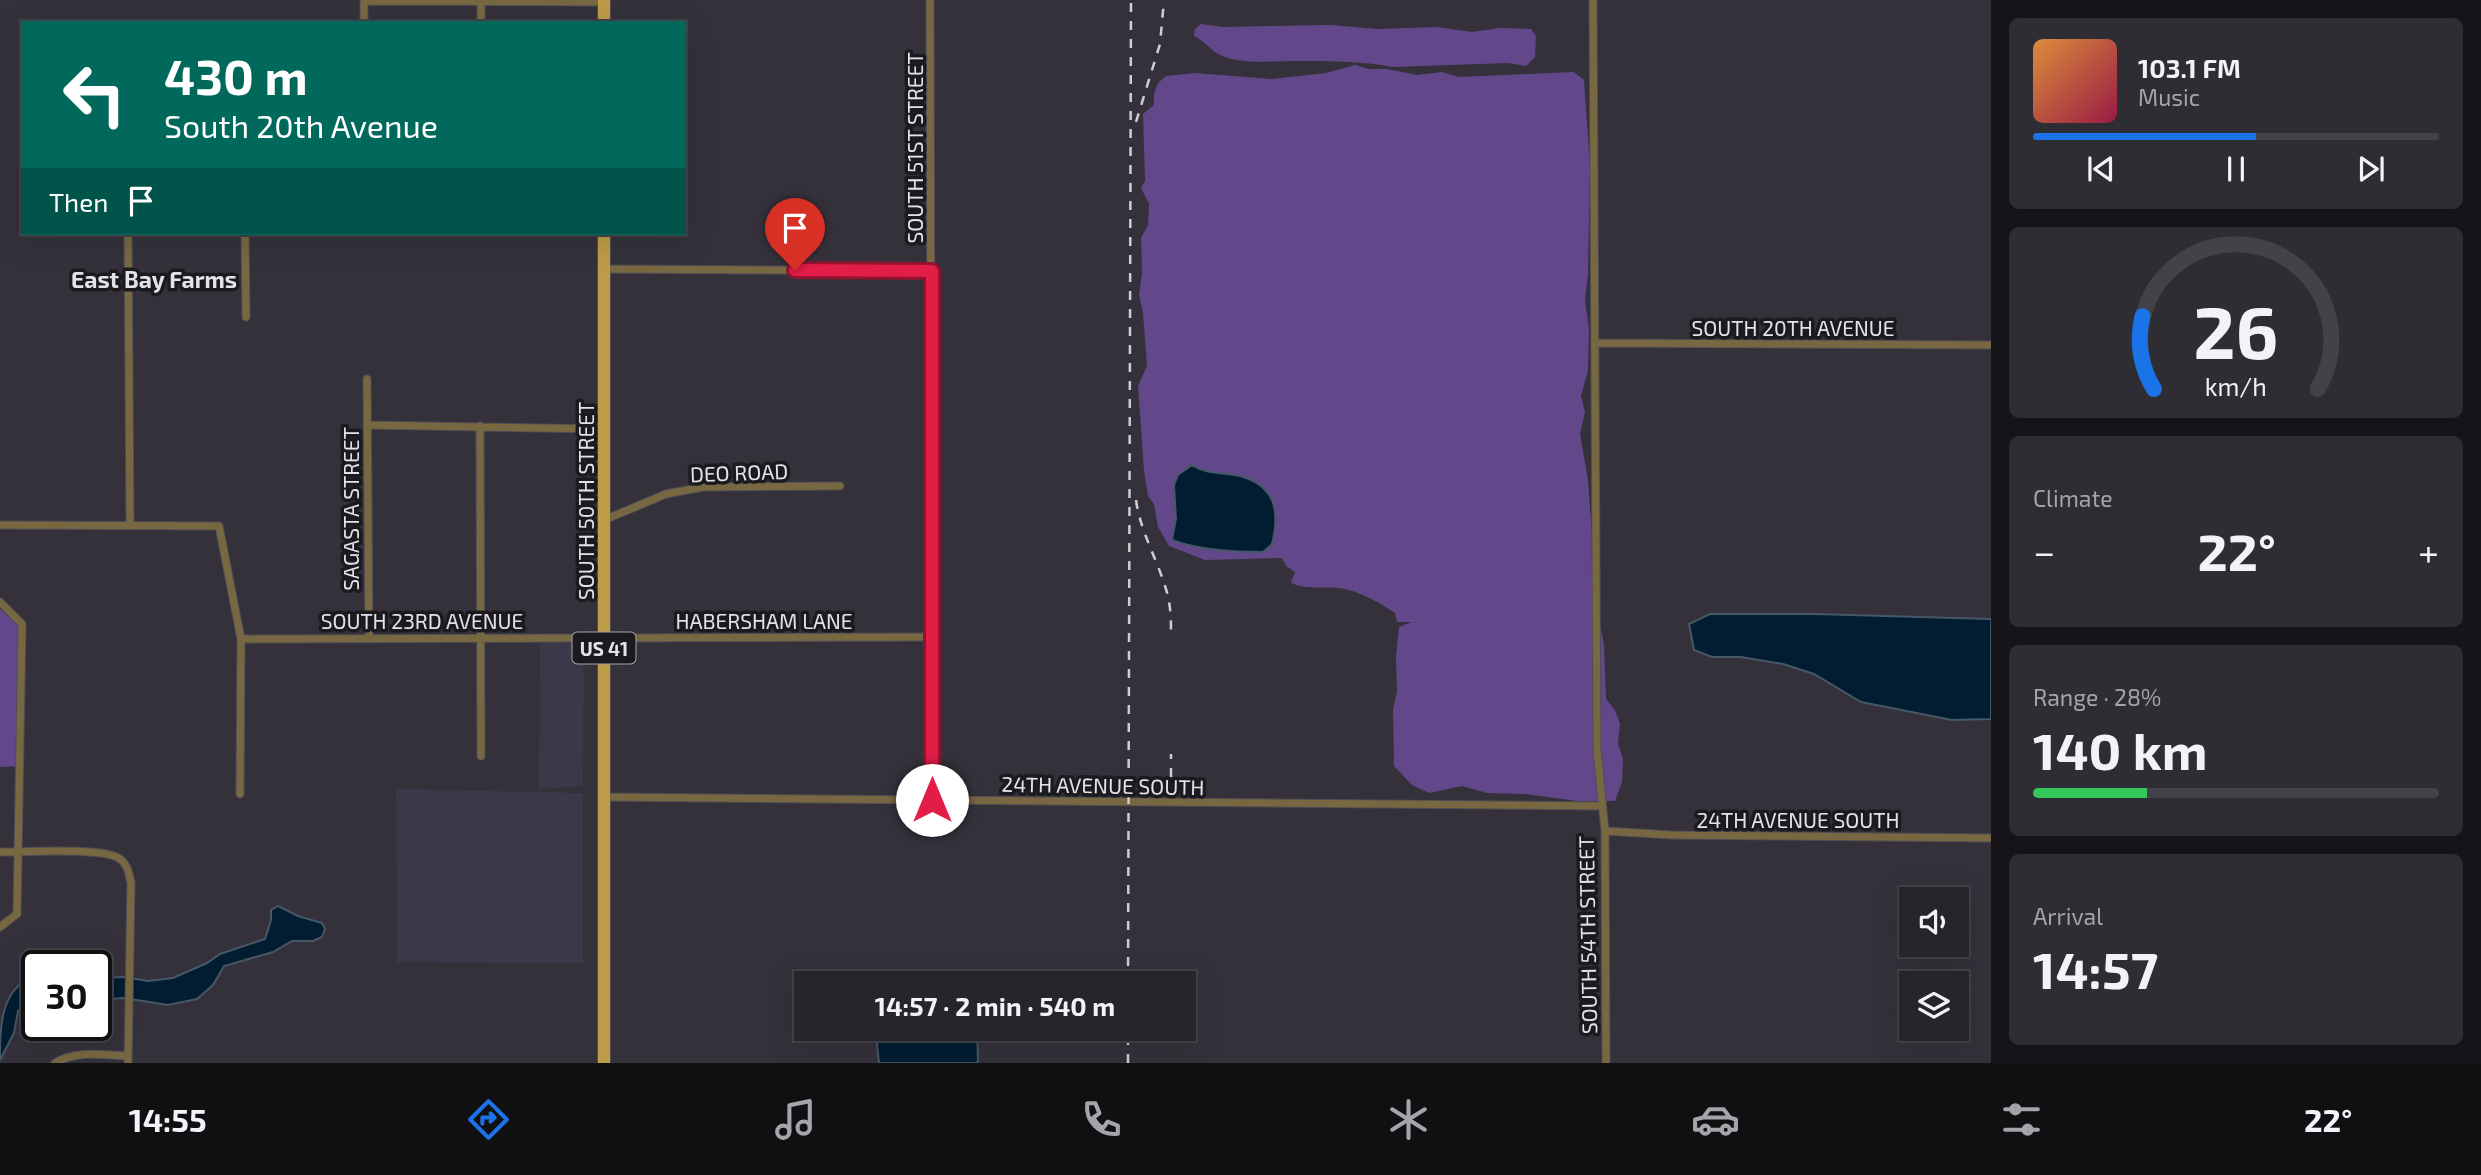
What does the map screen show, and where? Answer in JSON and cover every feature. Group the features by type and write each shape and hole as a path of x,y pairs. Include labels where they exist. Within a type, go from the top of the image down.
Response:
{"main road":[{"path":"604,1 604,21"},
{"name":"SOUTH 50TH STREET","path":"604,235 604,1063"}],"street":[{"name":"SOUTH 51ST STREET","path":"930,0 932,800"},
{"name":"SOUTH 54TH STREET","path":"1593,0 1597,741 1605,831 1606,1063"},
{"path":"364,21 364,1 604,1"},
{"path":"481,1 481,21"},
{"path":"128,235 130,524"},
{"path":"245,235 246,317"},
{"path":"604,269 932,271"},
{"name":"SOUTH 20TH AVENUE","path":"1595,343 1991,345"},
{"name":"SAGASTA STREET","path":"367,379 369,638"},
{"path":"367,425 604,429"},
{"path":"481,426 481,756"},
{"name":"DEO ROAD","path":"604,520 666,494 703,487 840,486"},
{"path":"0,525 219,526 241,639 240,794"},
{"path":"0,602 22,624 17,914 0,927"},
{"name":"HABERSHAM LANE","path":"604,638 924,637"},
{"name":"SOUTH 23RD AVENUE","path":"241,639 604,638"},
{"name":"24TH AVENUE SOUTH","path":"604,797 1602,807"},
{"name":"24TH AVENUE SOUTH","path":"1605,831 1672,835 1991,838"},
{"path":"0,852 98,853 119,858 128,868 131,883 128,1059 77,1055 65,1057 55,1063"}],"shaded area":[{"path":"1201,24 1222,27 1331,25 1378,29 1436,27 1472,32 1500,28 1531,29 1536,36 1535,57 1526,66 1508,63 1393,67 1344,62 1247,61 1220,55 1194,36 1195,29"},
{"path":"1355,65 1417,75 1442,72 1459,77 1574,72 1584,80 1590,166 1585,301 1589,328 1588,370 1581,396 1585,412 1580,434 1588,480 1597,607 1604,645 1606,699 1615,710 1620,724 1618,743 1623,760 1622,782 1615,801 1578,801 1525,794 1487,793 1462,786 1429,793 1412,785 1394,766 1393,710 1397,692 1396,656 1399,627 1412,622 1397,622 1395,613 1351,591 1304,587 1291,583 1295,572 1286,566 1282,558 1205,560 1169,546 1158,527 1154,504 1148,496 1144,471 1138,386 1147,366 1139,294 1142,273 1141,238 1148,225 1149,204 1141,188 1145,181 1143,114 1154,105 1158,83 1166,76 1195,73 1271,79 1326,73"},
{"path":"0,609 20,626 18,766 0,767"},
{"path":"540,643 584,643 583,786 539,789"},
{"path":"396,789 583,793 583,963 397,962"}],"water":[{"path":"1192,465 1209,472 1240,476 1261,486 1268,493 1275,511 1272,544 1263,552 1241,552 1205,548 1172,540 1176,519 1174,485 1178,475"},
{"path":"1710,614 1991,619 1991,719 1952,720 1861,702 1814,674 1783,664 1741,657 1712,657 1694,650 1689,624"},
{"path":"278,906 298,916 322,923 325,929 322,937 313,941 292,941 273,952 224,966 213,985 197,999 168,1005 124,998 112,999 112,977 148,981 173,978 207,963 220,954 265,939 271,910"},
{"path":"21,985 21,1008 18,1011 14,1033 0,1060 2,1021 9,998"},
{"path":"878,1041 977,1041 978,1061 879,1063"}],"railway":[{"path":"1128,971 1131,0"},
{"path":"1136,122 1160,44 1164,0"},
{"path":"1136,500 1145,533 1167,591 1171,630"},
{"path":"1171,754 1171,777"},
{"path":"1128,1041 1128,1063"}],"district":[{"name":"East Bay Farms","path":"154,279"}],"route":[{"path":"795,270 932,271 932,800"}]}
